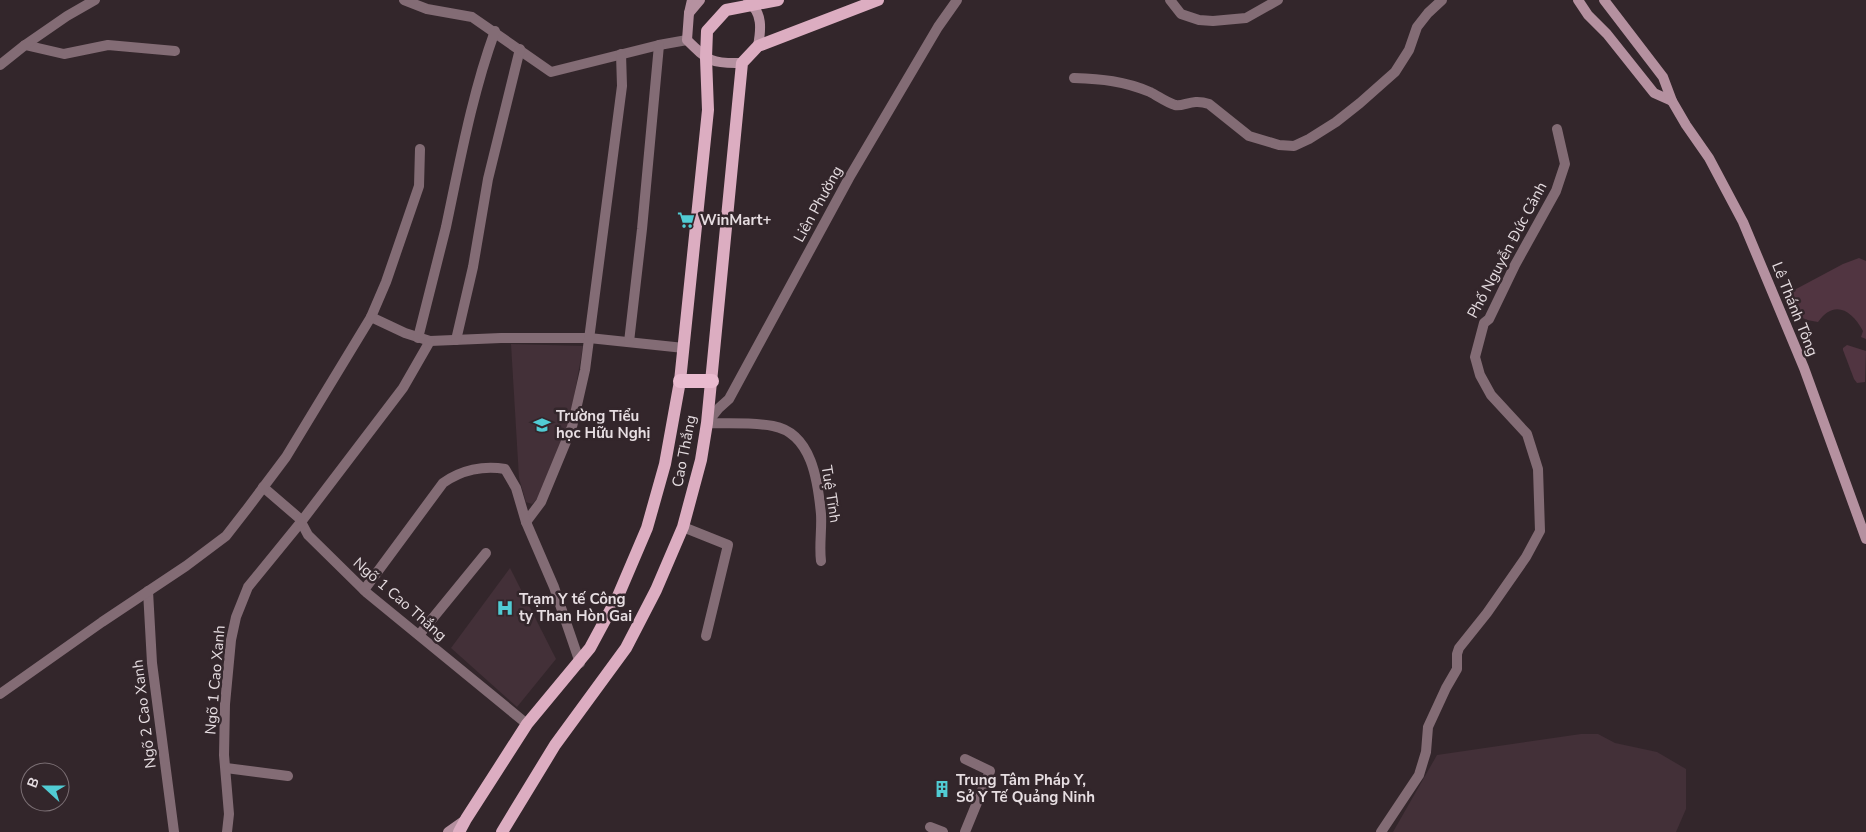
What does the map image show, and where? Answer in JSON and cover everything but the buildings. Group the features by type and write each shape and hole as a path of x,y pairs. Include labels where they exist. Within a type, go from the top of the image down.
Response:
{"highway":[{"path":"680,381 712,381"}],"main road":[{"path":"692,0 688,13 687,40 706,58 723,64 742,63 758,46 878,0"},
{"path":"688,13 700,0"},
{"path":"706,58 706,31 726,10 750,3 778,0"},
{"name":"Lê Thánh Tông","path":"1578,0 1588,15 1607,34 1654,93 1672,102"},
{"name":"Lê Thánh Tông","path":"1604,0 1663,77 1672,102 1709,158 1743,222 1804,368 1866,539"},
{"path":"750,3 762,27 758,46"},
{"name":"Cao Thắng","path":"459,832 527,724 580,663 590,648 618,596 648,528 665,464 680,381 708,110 706,58"},
{"name":"Cao Thắng","path":"503,830 556,745 626,648 656,590 683,527 701,460 707,423 742,63"},
{"path":"448,832 466,819"}],"street":[{"path":"0,65 67,16 95,0"},
{"path":"404,0 439,11 472,16 552,72 621,54 687,40"},
{"path":"439,0 439,11"},
{"name":"Liên Phường","path":"707,423 729,399 849,178 938,26 958,0"},
{"path":"1170,0 1181,14 1199,20 1213,21 1246,18 1278,0"},
{"path":"1074,78 1108,79 1128,84 1151,92 1176,105 1196,101 1204,102 1249,136 1279,145 1294,146 1309,140 1336,122 1395,72 1408,50 1417,26 1442,0"},
{"path":"418,338 446,227 472,108 486,55 495,31"},
{"path":"25,45 64,54 108,45 175,51"},
{"path":"629,342 642,229 659,45"},
{"path":"456,340 473,266 488,179 520,49"},
{"path":"526,522 541,502 572,427 585,370 622,86 621,54"},
{"name":"Phố Nguyễn Đức Cảnh","path":"1381,832 1419,775 1426,752 1428,727 1457,669 1459,648 1487,613 1526,557 1540,531 1538,469 1527,434 1491,395 1480,375 1475,357 1484,323 1489,319 1515,265 1556,190 1566,164 1557,129"},
{"path":"0,694 186,566 226,536 286,456 371,317 386,282 419,186 420,149"},
{"path":"371,317 418,338 430,341 589,338 684,348"},
{"name":"Ngõ 1 Cao Xanh","path":"227,832 229,814 224,755 225,704 231,640 236,617 248,587 301,522 403,388 430,341"},
{"name":"Tuệ Tĩnh","path":"707,423 774,426 790,432 801,443 815,473 821,514 821,561"},
{"path":"364,590 443,483 453,476 466,471 494,467 505,469 516,488 526,522 554,587 580,663"},
{"name":"Ngõ 1 Cao Thắng","path":"263,487 299,518 308,535 364,590 527,724"},
{"path":"683,527 728,545 706,636"},
{"path":"419,635 486,553"},
{"name":"Ngõ 2 Cao Xanh","path":"148,591 152,663 174,832"},
{"path":"965,759 990,771 965,832"},
{"path":"226,768 288,776"},
{"path":"930,827 943,832"}],"shaded area":[{"path":"1859,258 1866,261 1866,339 1861,337 1863,331 1859,324 1842,310 1830,311 1818,322 1807,320 1788,311 1783,296 1843,264"},
{"name":"Trường Tiểu học Hữu Nghị","path":"511,344 583,346 570,420 538,498 532,504 526,502 519,478"},
{"path":"1847,345 1866,351 1865,382 1857,383 1854,379 1843,350"},
{"name":"Trạm Y tế Công ty Than Hòn Gai","path":"510,568 556,659 517,707 451,648"},
{"path":"1581,734 1598,734 1615,743 1657,752 1686,769 1686,809 1676,832 1393,832 1437,755"}],"place":[{"name":"WinMart+","path":"686,220"},
{"name":"Trường Tiểu học Hữu Nghị","path":"542,425"},
{"name":"Trạm Y tế Công ty Than Hòn Gai","path":"505,608"},
{"name":"Trung Tâm Pháp Y, Sở Y Tế Quảng Ninh","path":"942,789"}]}
